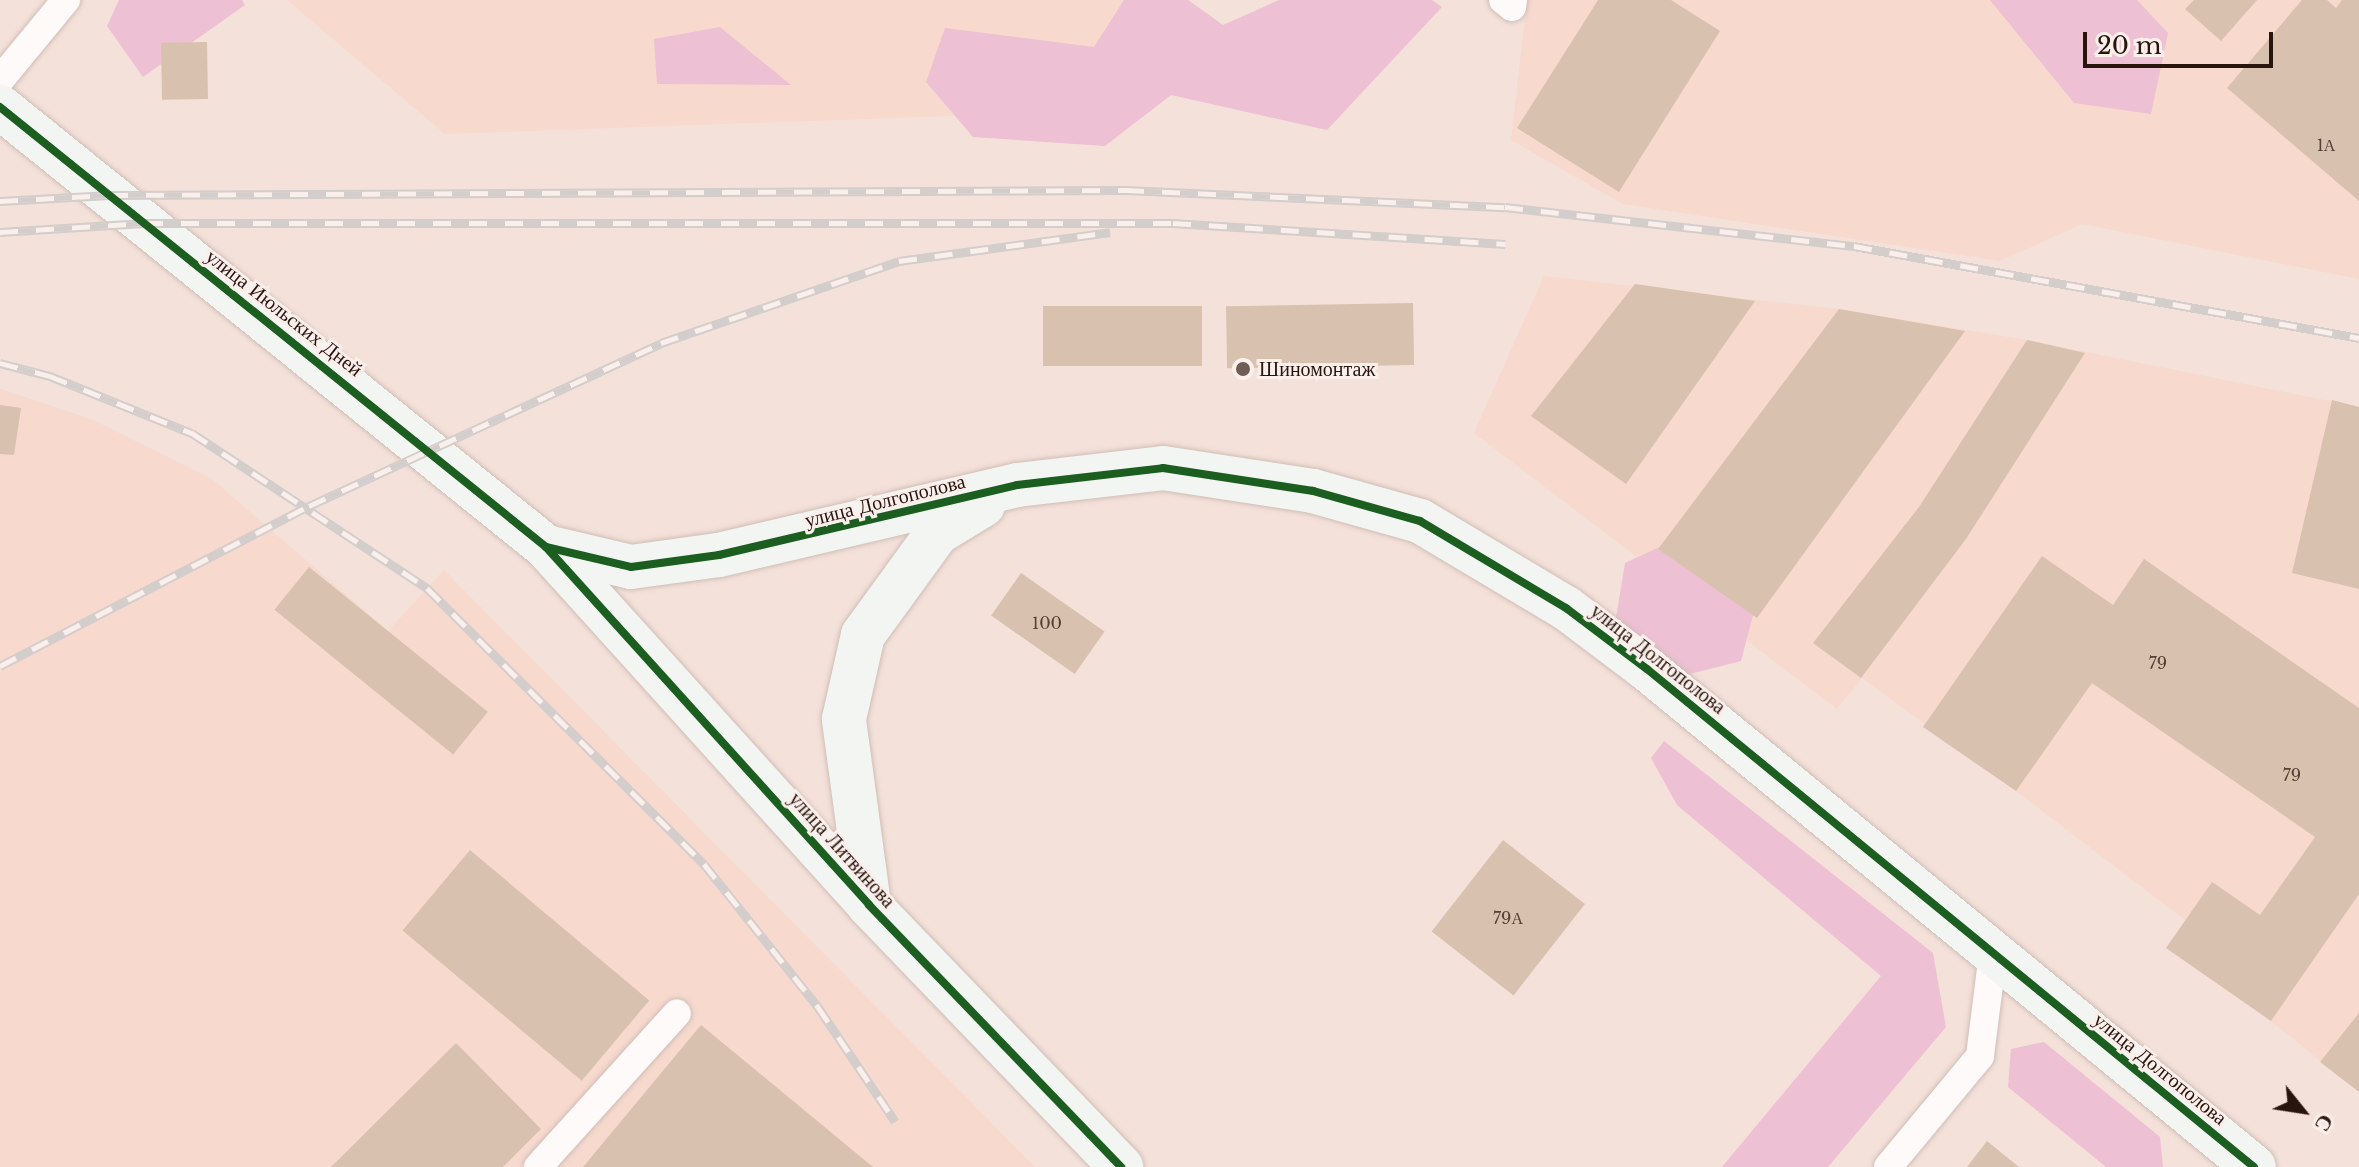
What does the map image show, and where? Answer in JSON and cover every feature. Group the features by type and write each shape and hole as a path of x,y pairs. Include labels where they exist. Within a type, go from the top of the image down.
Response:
{"street":[{"name":"улица Июльских Дней","path":"0,107 546,547"},
{"name":"улица Долгополова","path":"546,547 631,567 719,555 1017,485 1163,468 1313,491 1420,521 1566,608 1636,660 2254,1167"},
{"path":"869,905 844,719 863,635 937,533 1017,485"},
{"name":"улица Литвинова","path":"546,547 869,905 1121,1167"}],"lane":[{"path":"0,80 66,0"},
{"path":"1503,0 1512,7 1513,0"},
{"path":"1901,1163 1980,1056 1993,953"},
{"path":"538,1167 677,1013"}],"shaded area":[{"path":"119,0 242,0 245,5 143,77 107,26"},
{"path":"287,0 1186,0 1115,110 445,134"},
{"path":"1124,0 1188,0 1223,25 1279,0 1432,0 1442,7 1327,130 1171,95 1105,146 973,137 926,82 945,28 1094,47"},
{"path":"1527,0 2359,0 2359,279 2082,224 2000,261 1623,204 1511,140"},
{"path":"1990,0 2137,0 2168,33 2151,114 2074,103"},
{"path":"720,27 791,85 657,84 654,39"},
{"path":"1544,276 1839,309 2027,340 2359,407 2359,1092 2271,1021 2166,948 2185,920 2016,791 1862,678 1837,709 1474,433"},
{"path":"0,389 93,420 212,479 388,631 444,570 1035,1167 0,1167"},
{"path":"1677,539 1758,596 1741,661 1686,675 1616,618 1625,563"},
{"path":"1664,741 1933,953 1946,1027 1828,1167 1722,1167 1881,976 1677,805 1651,758"},
{"path":"2044,1042 2160,1137 2163,1167 2106,1167 2008,1087 2011,1049"}],"building":[{"path":"1598,0 1671,0 1720,31 1619,192 1517,128"},
{"path":"2194,0 2257,0 2221,41 2185,9"},
{"path":"2302,0 2327,0 2336,8 2342,0 2359,0 2359,201 2227,88"},
{"path":"207,42 208,99 162,100 161,43"},
{"path":"1635,284 1755,301 1626,484 1531,416"},
{"path":"1413,303 1414,365 1227,368 1226,306"},
{"path":"1043,306 1202,306 1202,366 1043,366"},
{"path":"1839,309 1965,331 1757,618 1658,549"},
{"path":"2027,340 2085,353 1966,539 1861,678 1813,643 1919,507"},
{"path":"2332,400 2359,407 2359,589 2292,573"},
{"path":"0,405 21,408 14,455 0,454"},
{"path":"2042,556 2113,605 2144,559 2359,708 2359,894 2271,1021 2166,948 2212,882 2260,915 2315,837 2092,683 2016,791 1923,727"},
{"path":"309,567 488,712 453,754 274,610"},
{"path":"1021,573 1105,632 1075,674 991,616"},
{"path":"1503,840 1585,904 1514,995 1432,931"},
{"path":"470,850 649,1000 582,1081 403,930"},
{"path":"2359,1013 2359,1092 2320,1062"},
{"path":"701,1025 873,1167 583,1167"},
{"path":"456,1043 541,1129 503,1167 331,1167"},
{"path":"1987,1141 2019,1167 1967,1167"}],"railway":[{"path":"0,201 110,195 1126,190 1505,207 1854,246 2359,338"},
{"path":"0,232 145,223 1173,223 1505,244"},
{"path":"0,666 309,506 661,343 899,261 1110,232"},
{"path":"0,363 50,376 192,433 427,588 704,864 818,1007 895,1121"}],"cycle path":[{"path":"0,107 546,547 869,905 1121,1167"},
{"path":"546,547 631,567 719,555 1017,485 1163,468 1313,491 1420,521 1566,608 1647,669 2254,1167"}],"place":[{"name":"Шиномонтаж","path":"1243,369"}]}
